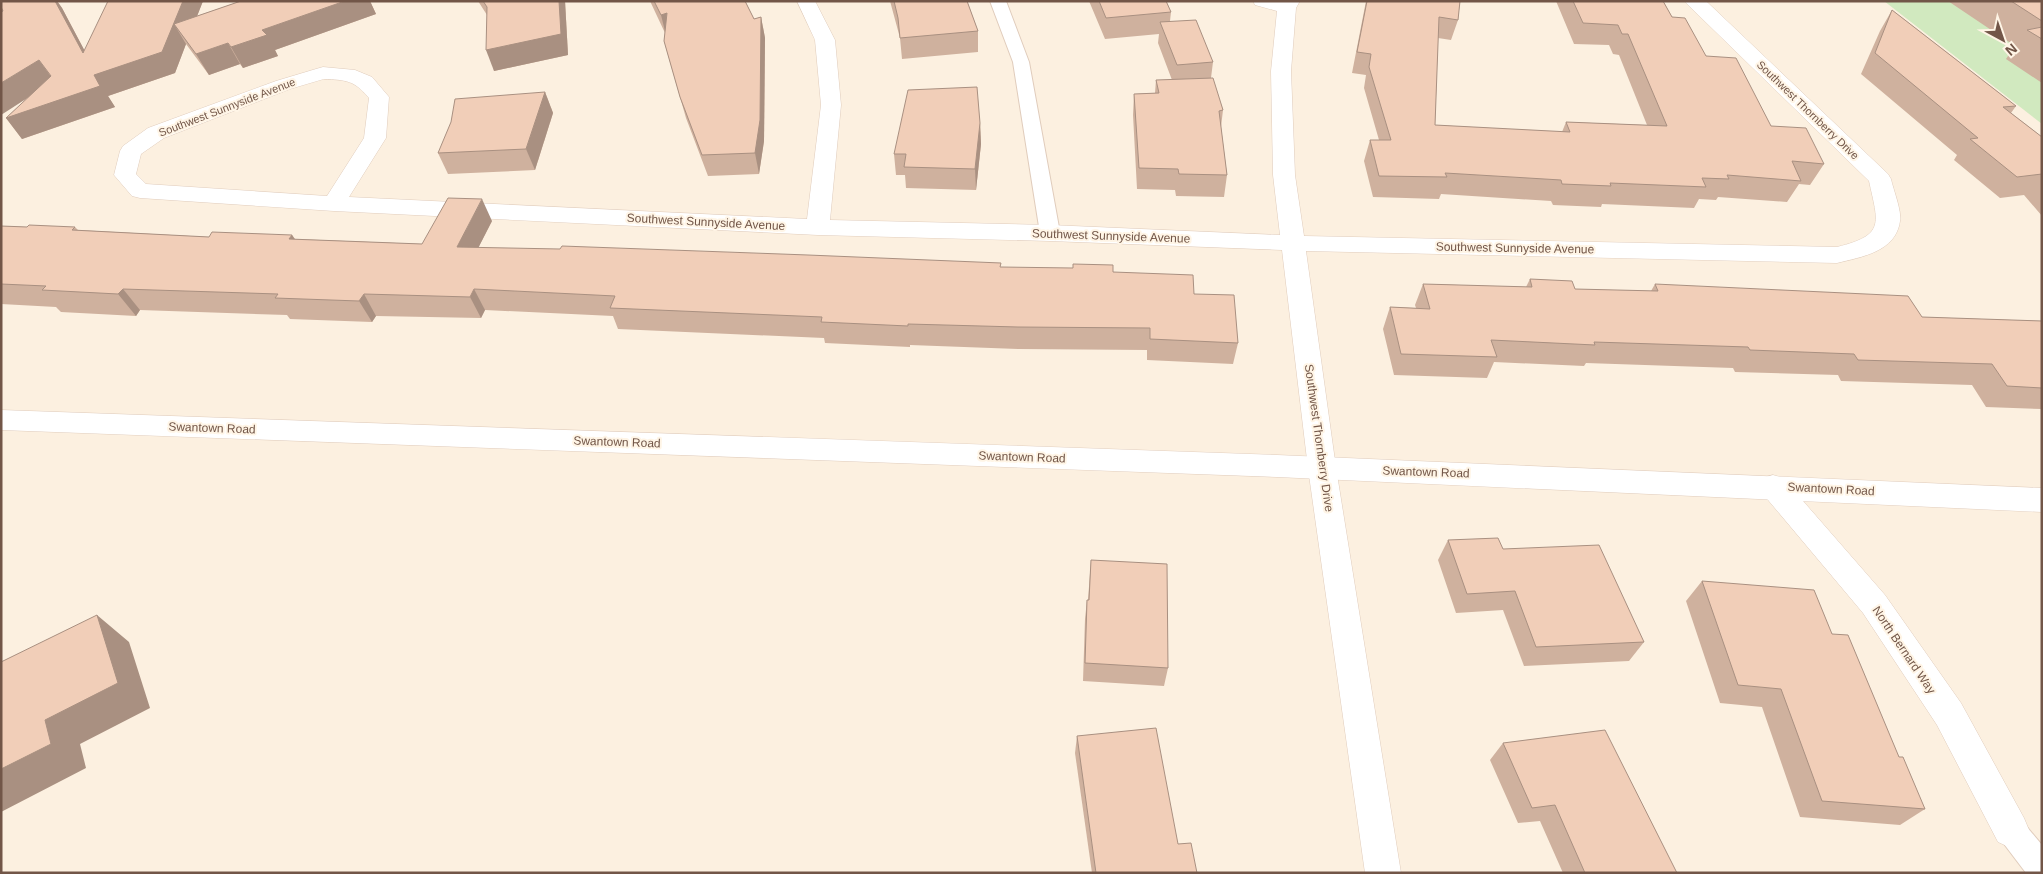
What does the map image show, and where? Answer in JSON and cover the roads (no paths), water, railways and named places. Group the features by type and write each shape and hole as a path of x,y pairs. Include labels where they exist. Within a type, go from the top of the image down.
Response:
{"street":[{"path":"806,1 825,40 831,104 818,227"},
{"path":"1262,1 1289,5"},
{"name":"Southwest Thornberry Drive","path":"1693,1 1880,179 1889,220 1883,235"},
{"name":"Southwest Thornberry Drive","path":"1289,5 1281,71 1284,175 1322,468 1383,873"},
{"name":"Southwest Sunnyside Avenue","path":"334,204 375,138 379,114 379,96 365,81 348,74 323,73 283,85 156,133 131,151 125,175 140,190 334,204 818,227 1050,233 1292,243 1837,255 1866,248 1883,235"},
{"name":"Swantown Road","path":"1,420 1322,468 1773,486 2042,500"},
{"name":"North Bernard Way","path":"1773,486 1874,604 1949,714 2011,830"}],"lane":[{"path":"998,1 1020,62 1050,233"},
{"path":"2011,830 2042,869"}]}
